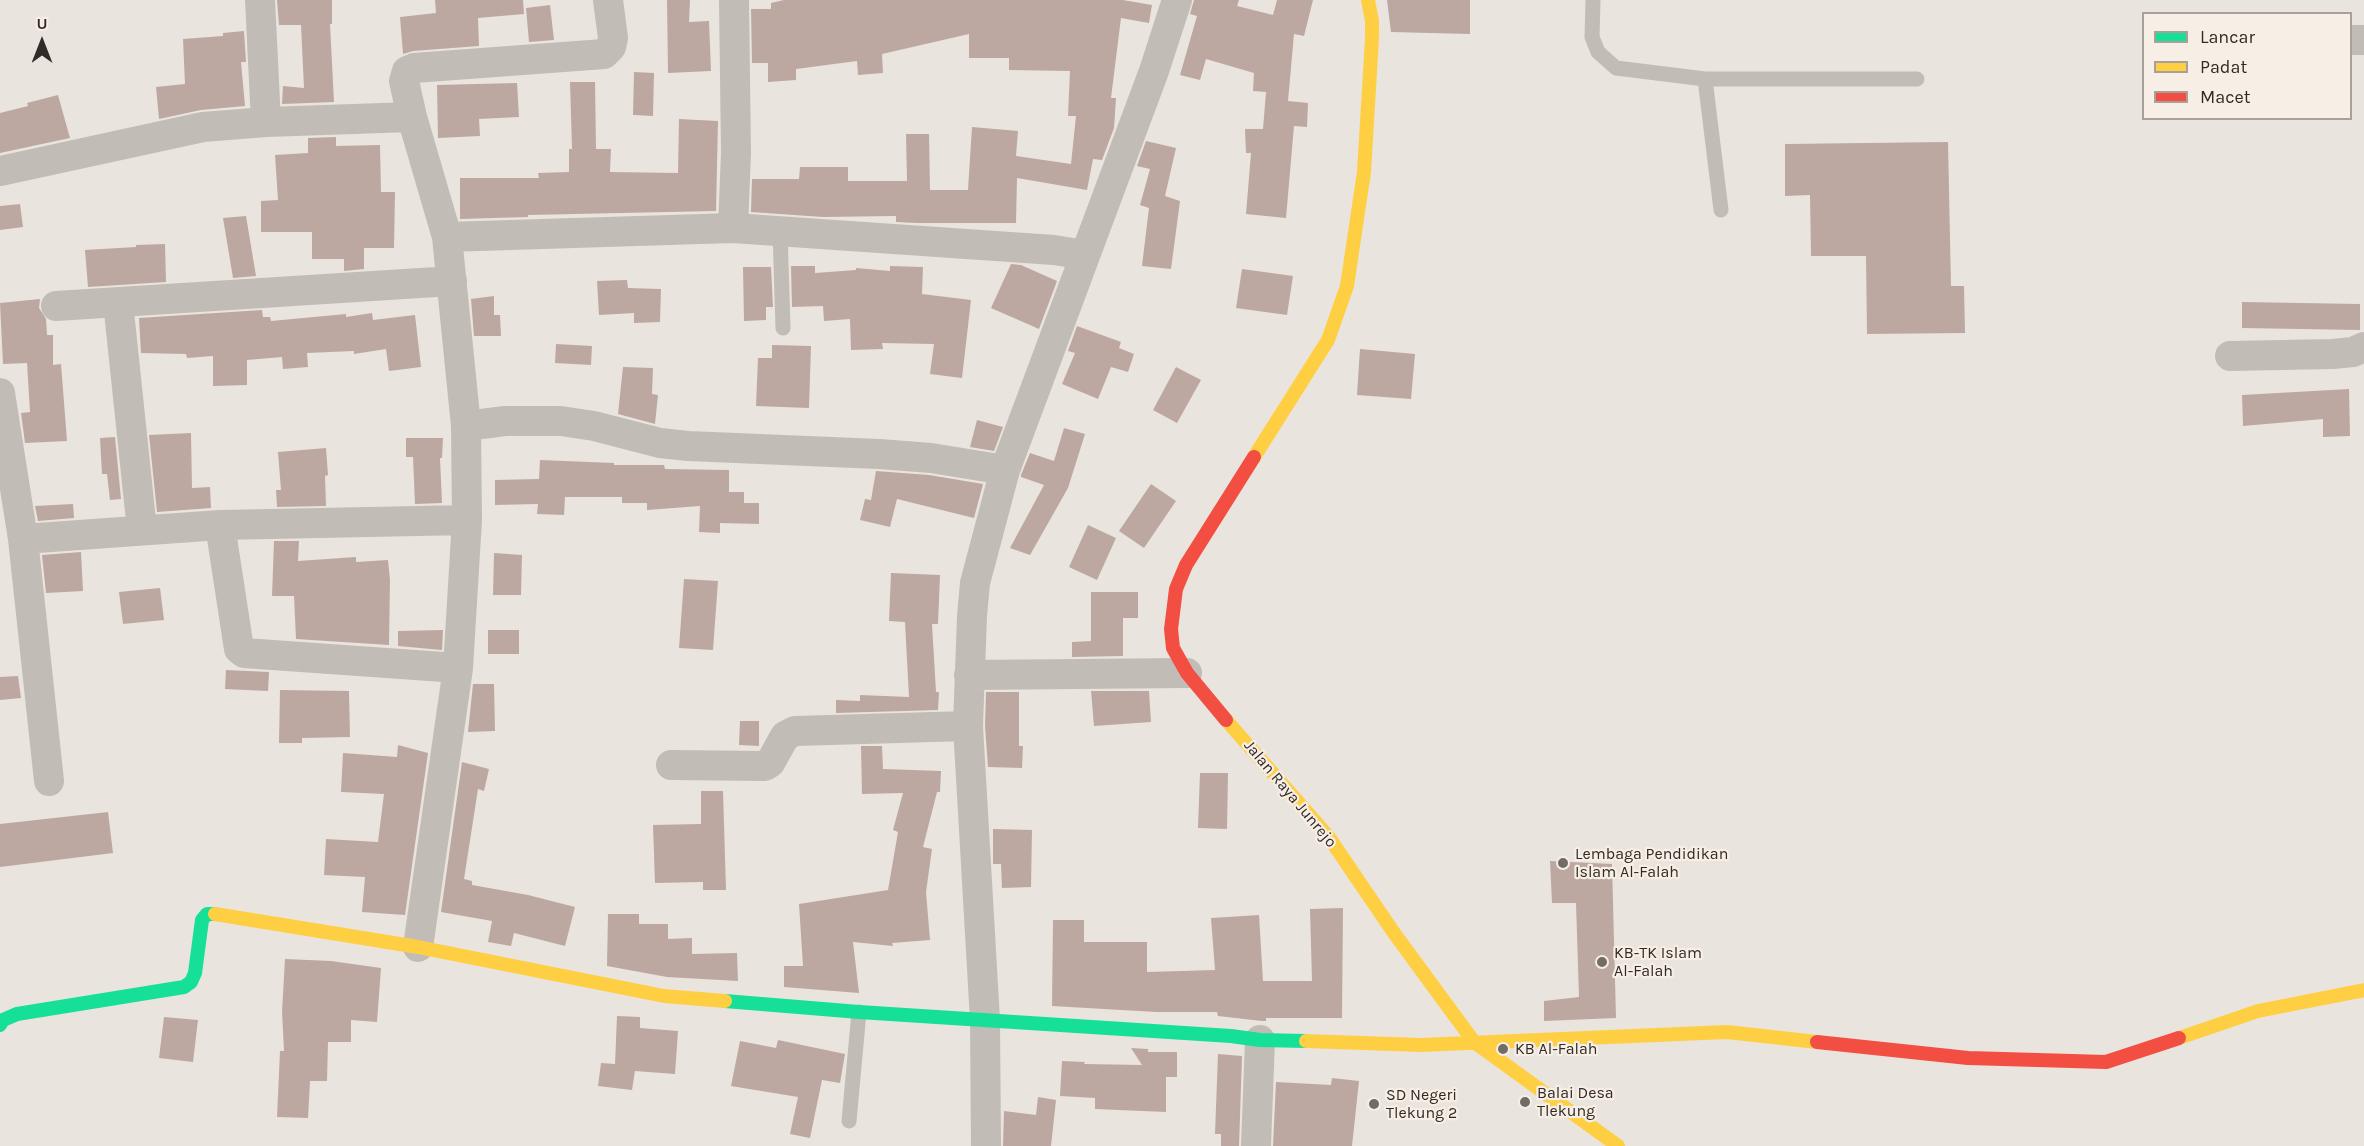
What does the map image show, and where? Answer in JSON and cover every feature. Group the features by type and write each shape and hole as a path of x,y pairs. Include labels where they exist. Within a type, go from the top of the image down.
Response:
{"street":[{"path":"260,0 266,122"},
{"path":"418,947 458,668 467,520 466,426 447,237 412,117 404,81 407,71 414,68 604,54 611,47 613,38 608,0"},
{"path":"733,228 736,153 734,0"},
{"path":"986,1146 985,1020 968,726 975,584 1005,470 1154,71 1177,0"},
{"name":"Jalan Raya Junrejo","path":"1368,0 1372,38 1364,172 1358,225 1347,286 1328,340 1186,565 1176,589 1171,629 1173,648 1187,673 1328,836 1394,933 1474,1042 1618,1146"},
{"path":"0,171 203,128 266,122 412,117"},
{"path":"447,237 733,228 1054,250 1085,255"},
{"path":"56,306 452,280"},
{"path":"118,302 142,530"},
{"path":"2230,356 2334,354 2353,352 2364,347"},
{"path":"0,393 23,539 49,781"},
{"path":"466,426 505,421 561,422 594,426 660,442 688,446 879,454 931,458 1005,470"},
{"path":"23,539 220,525 467,520"},
{"path":"220,525 239,649 244,653 458,668"},
{"path":"969,675 1187,673"},
{"path":"671,765 765,766 770,763 785,736 795,731 968,726"},
{"path":"0,1025 3,1020 17,1014 184,987 191,982 195,973 202,920 207,914 418,947 664,996 859,1012 1231,1036 1260,1040 1421,1045 1727,1032 1968,1058 2106,1062 2258,1011 2364,990"},
{"path":"1256,1146 1260,1040"}],"lane":[{"path":"1593,0 1592,36 1598,52 1616,68 1705,79 1917,79"},
{"path":"1705,79 1721,210"},
{"path":"780,230 783,328"},
{"path":"849,1121 859,1012"}],"building":[{"path":"277,0 332,0 332,24 330,24 334,102 282,104 283,86 304,88 301,25 279,25"},
{"path":"435,0 523,0 524,14 478,18 479,46 413,51 403,54 400,17 436,13"},
{"path":"667,0 690,0 689,22 709,21 711,71 668,73"},
{"path":"784,0 1123,0 1152,5 1149,23 1121,18 1111,98 1116,98 1114,128 1102,160 1093,159 1087,190 1017,178 1016,223 916,223 896,222 896,216 823,217 751,212 752,179 799,179 800,167 848,167 848,181 907,181 906,134 929,134 930,190 968,190 972,127 1018,131 1016,156 1071,164 1076,116 1068,116 1070,71 1009,70 1009,58 969,58 969,34 882,54 883,73 858,75 857,61 796,69 796,80 768,82 768,63 752,63 751,9 771,9 771,3"},
{"path":"1194,0 1239,0 1237,6 1273,15 1277,0 1313,0 1304,36 1294,34 1288,101 1308,103 1307,127 1294,126 1286,218 1246,214 1251,153 1246,153 1245,129 1263,129 1266,92 1253,91 1254,73 1206,59 1200,80 1180,75 1197,16 1190,14"},
{"path":"1387,0 1470,0 1470,34 1391,32"},
{"path":"550,5 554,40 529,42 526,8"},
{"path":"244,31 246,62 241,62 245,106 201,110 159,119 156,87 185,84 183,39 223,36 223,33"},
{"path":"634,72 654,73 653,116 633,115"},
{"path":"570,82 595,82 596,149 611,149 610,172 678,173 679,119 718,121 716,211 528,215 528,217 460,219 460,178 539,178 538,173 569,172 569,149 572,149"},
{"path":"517,83 519,117 479,119 480,136 438,138 437,85"},
{"path":"58,95 70,138 0,153 0,113"},
{"path":"336,137 336,146 380,145 381,192 395,192 394,248 364,248 364,269 344,271 344,259 312,259 312,232 261,232 261,201 278,200 275,155 308,153 308,138"},
{"path":"1146,141 1176,148 1165,196 1180,201 1171,269 1142,266 1149,208 1140,205 1150,169 1137,166"},
{"path":"1948,142 1951,286 1964,286 1965,333 1867,334 1866,256 1811,256 1810,195 1785,196 1785,144"},
{"path":"20,204 23,227 0,230 0,206"},
{"path":"246,216 256,276 233,278 223,218"},
{"path":"165,244 166,282 88,287 85,250"},
{"path":"1011,264 1021,265 1057,281 1039,329 991,308"},
{"path":"791,266 815,266 815,273 856,270 856,268 890,271 890,266 923,267 922,294 971,300 962,378 930,374 934,344 882,343 883,349 851,350 850,319 824,321 823,306 792,307"},
{"path":"743,267 771,267 773,307 766,307 766,320 744,321"},
{"path":"1242,269 1293,276 1287,315 1236,308"},
{"path":"627,280 628,288 661,289 660,322 634,323 634,313 599,315 597,281"},
{"path":"494,296 494,315 500,315 501,336 474,336 471,299"},
{"path":"40,299 39,308 46,319 47,335 53,335 53,365 61,364 67,441 25,443 21,413 30,412 27,363 3,364 0,303"},
{"path":"2242,302 2360,304 2360,330 2242,328"},
{"path":"262,310 263,317 270,317 271,321 346,314 346,317 372,313 373,320 415,315 421,367 389,371 386,349 354,354 354,351 307,353 308,367 283,369 282,357 247,360 247,385 213,386 213,356 187,358 186,354 141,353 139,318"},
{"path":"1077,326 1121,342 1119,348 1134,354 1128,372 1111,367 1098,399 1062,384 1075,353 1068,351"},
{"path":"556,344 592,346 591,365 555,363"},
{"path":"772,345 811,346 809,408 756,406 758,358 772,358"},
{"path":"1360,349 1415,354 1411,399 1357,395"},
{"path":"623,367 653,368 652,394 658,395 655,424 618,414"},
{"path":"1176,367 1201,380 1177,423 1153,410"},
{"path":"2349,389 2350,436 2323,437 2323,419 2243,426 2242,395"},
{"path":"977,420 1003,427 994,451 970,447"},
{"path":"1064,428 1085,434 1068,488 1030,555 1010,548 1044,485 1021,477 1030,453 1054,461"},
{"path":"191,433 192,488 210,487 211,508 157,512 149,435"},
{"path":"115,437 121,499 110,500 107,474 102,474 100,438"},
{"path":"406,438 443,438 442,458 440,458 442,503 415,504 413,457 406,457"},
{"path":"326,448 328,475 325,476 326,506 277,507 276,490 281,490 278,452"},
{"path":"540,460 614,463 614,465 664,465 665,469 729,470 729,492 744,492 744,503 759,503 759,524 720,523 720,533 699,532 700,506 647,510 647,503 622,503 622,497 565,497 564,515 537,514 538,504 495,505 495,480 539,479"},
{"path":"876,471 929,475 983,484 974,518 897,499 890,527 860,520 865,499 871,500"},
{"path":"1151,484 1176,501 1144,548 1119,531"},
{"path":"73,504 74,518 38,521 35,506"},
{"path":"1088,525 1116,538 1097,580 1069,567"},
{"path":"274,541 299,541 298,561 356,557 356,562 388,560 389,645 296,639 294,596 272,596"},
{"path":"81,552 83,591 46,593 42,555"},
{"path":"494,553 522,555 521,595 493,595"},
{"path":"891,573 940,575 938,624 932,624 936,692 939,692 938,710 836,713 836,700 860,701 860,695 909,697 905,622 889,621"},
{"path":"684,579 718,581 713,650 679,648"},
{"path":"160,588 164,620 123,624 119,592"},
{"path":"1091,592 1138,592 1138,618 1123,618 1123,656 1072,657 1072,642 1091,641"},
{"path":"443,630 442,650 398,646 398,631"},
{"path":"488,630 519,630 519,654 488,654"},
{"path":"226,670 269,672 268,691 225,689"},
{"path":"18,676 21,698 0,700 0,677"},
{"path":"473,684 494,684 495,731 468,732"},
{"path":"280,690 349,691 350,737 302,738 302,743 279,743"},
{"path":"1091,691 1149,691 1151,722 1094,726"},
{"path":"986,692 1019,692 1019,746 1023,746 1022,768 988,767 985,726"},
{"path":"740,721 759,721 759,746 739,745"},
{"path":"398,745 428,753 405,915 362,912 365,877 324,875 326,839 378,842 384,794 341,792 343,753 397,757"},
{"path":"861,746 882,746 883,769 941,771 940,792 937,792 923,847 932,849 926,892 930,940 892,943 893,946 853,942 859,993 784,987 784,966 803,966 799,904 888,890 898,832 893,830 903,793 862,794"},
{"path":"462,762 489,769 484,791 478,789 464,879 472,881 472,885 528,895 575,907 565,946 514,933 511,946 488,942 492,921 441,912"},
{"path":"1200,773 1228,773 1227,829 1198,828"},
{"path":"701,791 723,791 726,890 703,890 703,882 655,883 653,825 701,824"},
{"path":"108,812 113,853 0,867 0,824"},
{"path":"993,829 1032,830 1031,887 1002,888 1001,864 993,864"},
{"path":"1550,861 1612,864 1616,1018 1544,1021 1544,1001 1579,997 1576,903 1552,903"},
{"path":"1343,908 1342,1018 1266,1018 1266,1021 1262,1021 1218,1016 1217,1012 1156,1012 1052,1006 1053,920 1084,920 1084,942 1147,942 1147,972 1215,970 1211,918 1259,915 1263,981 1312,981 1310,909"},
{"path":"608,914 639,914 639,924 668,924 668,939 692,938 692,954 737,953 738,981 667,977 607,966"},
{"path":"285,959 331,961 381,968 377,1022 351,1020 351,1042 328,1042 327,1081 310,1081 308,1118 277,1117 280,1051 284,1051 282,1012"},
{"path":"617,1016 640,1017 640,1028 678,1031 675,1074 635,1071 632,1090 598,1086 601,1063 615,1064"},
{"path":"164,1017 198,1020 193,1062 159,1058"},
{"path":"778,1040 845,1054 840,1083 822,1080 810,1138 790,1134 798,1097 731,1086 740,1041 776,1048"},
{"path":"1131,1048 1148,1049 1148,1052 1177,1052 1177,1077 1166,1077 1166,1112 1095,1109 1095,1098 1060,1096 1062,1061 1085,1062 1084,1064 1142,1065"},
{"path":"1218,1054 1242,1056 1239,1146 1221,1146 1221,1134 1215,1134"},
{"path":"1332,1078 1359,1081 1352,1146 1273,1146 1276,1082 1331,1085"},
{"path":"1038,1097 1056,1100 1051,1146 1003,1146 1004,1111 1036,1115"}],"traffic: fast":[{"path":"0,1025 3,1020 17,1014 184,987 191,982 195,973 202,920 207,914 215,914"},
{"path":"725,1001 1231,1036 1260,1040 1306,1041"}],"traffic: slow":[{"path":"1254,457 1328,340 1347,286 1364,172 1372,38 1368,0"},
{"path":"1226,720 1328,836 1394,933 1474,1042 1618,1146"},
{"path":"215,914 418,947 664,996 725,1001"},
{"path":"2179,1038 2258,1011 2364,990"},
{"path":"1306,1041 1421,1045 1727,1032 1817,1042"}],"traffic: jam":[{"path":"1226,720 1187,673 1173,648 1171,629 1176,589 1186,565 1254,457"},
{"path":"1817,1042 1968,1058 2106,1062 2179,1038"}],"place":[{"name":"Lembaga Pendidikan Islam Al-Falah","path":"1563,863"},
{"name":"KB-TK Islam Al-Falah","path":"1602,962"},
{"name":"KB Al-Falah","path":"1503,1049"},
{"name":"Balai Desa Tlekung","path":"1525,1102"},
{"name":"SD Negeri Tlekung 2","path":"1374,1104"}]}
